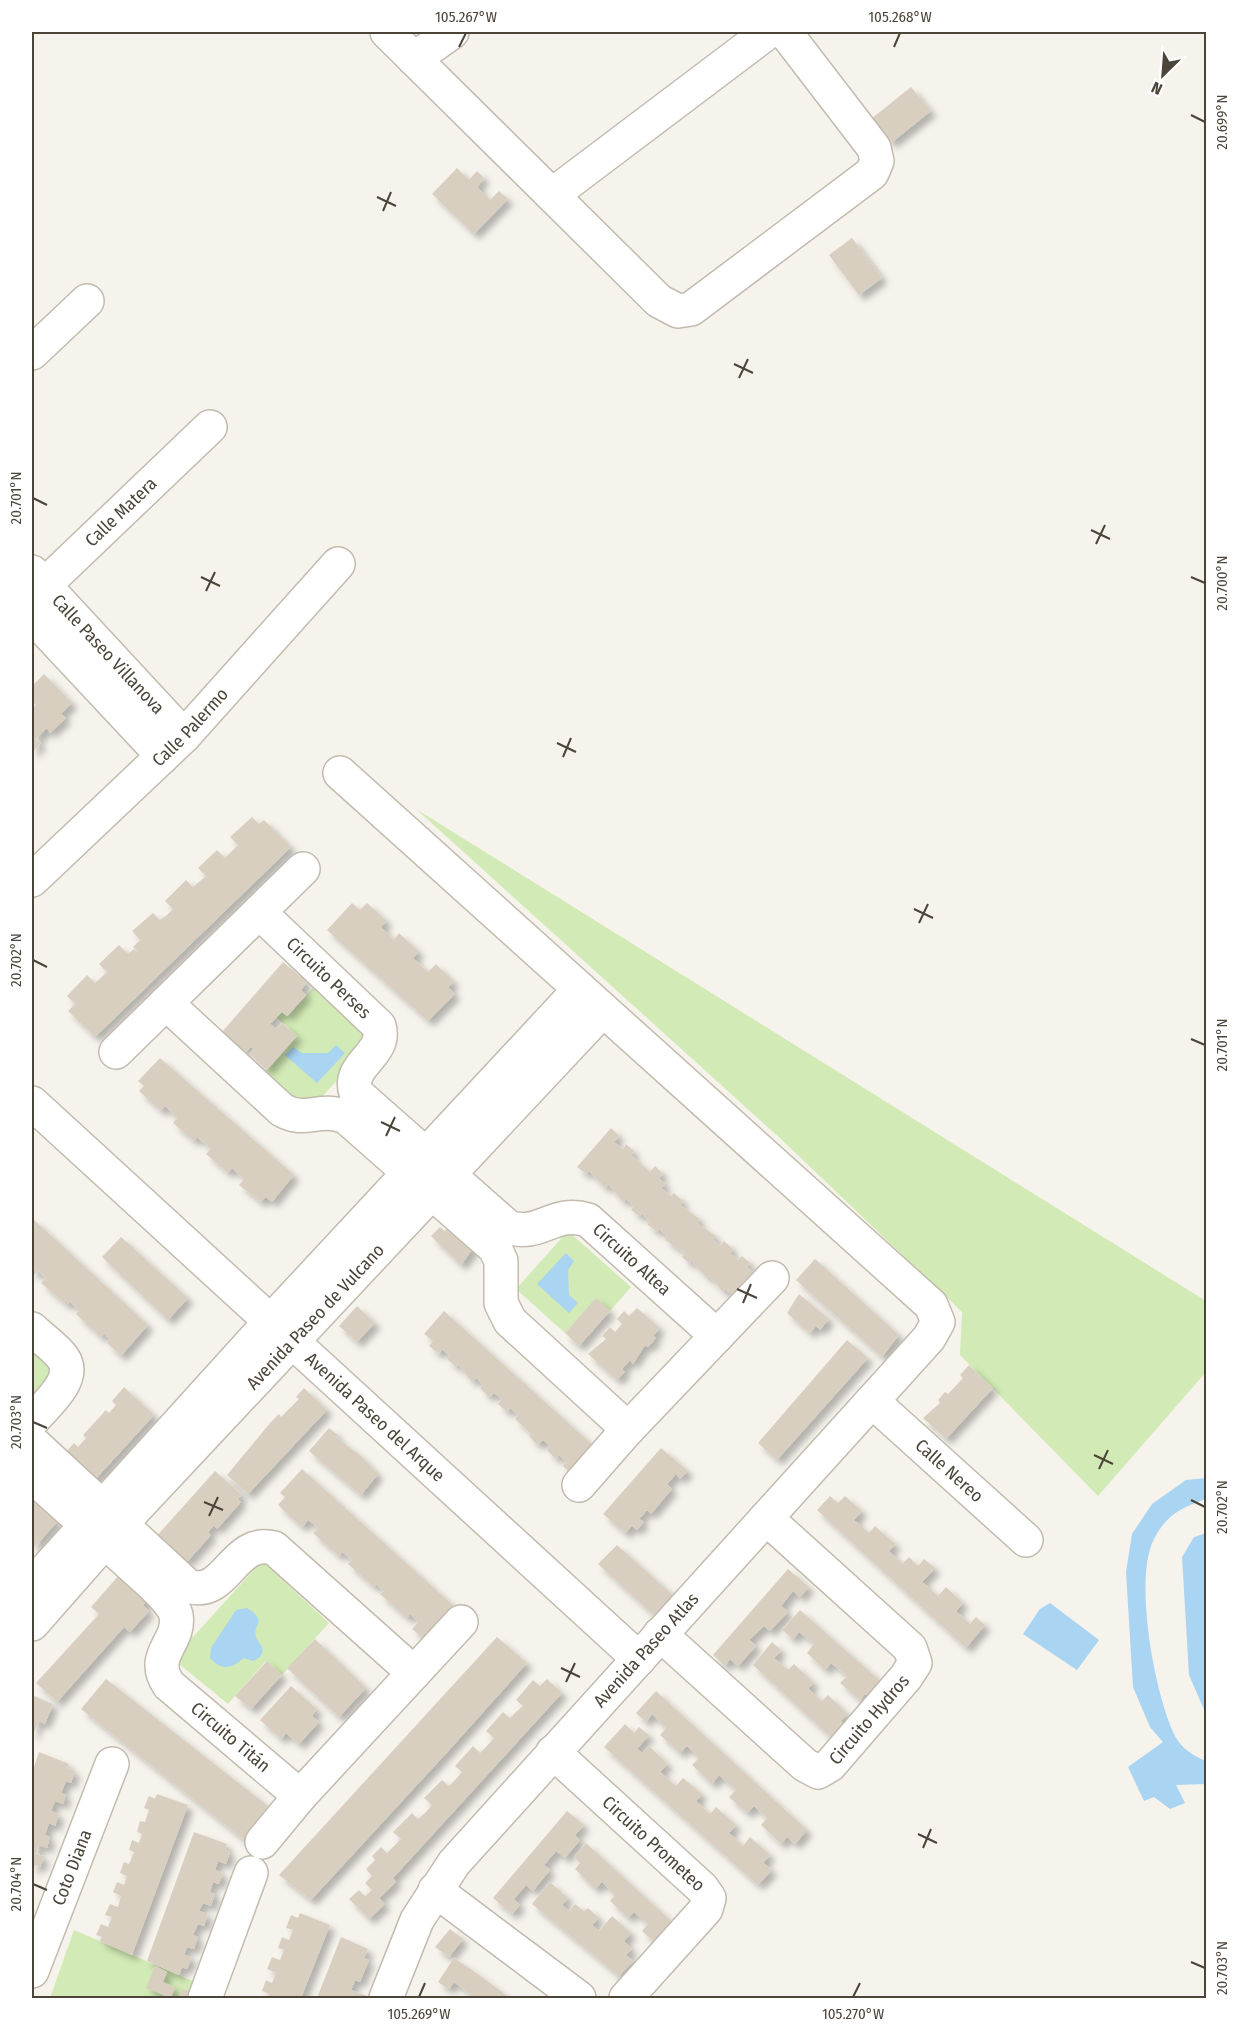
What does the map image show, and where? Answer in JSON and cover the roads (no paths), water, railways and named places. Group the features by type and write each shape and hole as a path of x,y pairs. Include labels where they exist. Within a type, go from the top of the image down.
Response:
{"street":[{"path":"387,32 659,301 678,311 691,309 872,173 877,161 874,148 785,32"},
{"path":"414,59 452,32"},
{"path":"552,195 768,32"},
{"path":"32,353 87,302"},
{"name":"Calle Matera","path":"36,585 210,427"},
{"name":"Calle Palermo","path":"32,880 173,746 338,564"},
{"name":"Calle Paseo Villanova","path":"36,585 45,628 173,746"},
{"path":"340,773 592,1000"},
{"path":"116,1052 303,868"},
{"name":"Circuito Perses","path":"259,912 379,1026 382,1037 379,1046 356,1073 352,1083 356,1093 429,1173"},
{"name":"Avenida Paseo de Vulcano","path":"32,1624 104,1524 592,1000"},
{"name":"Avenida Paseo Atlas","path":"386,1998 417,1920 454,1863 872,1401 928,1338 938,1322 931,1305 592,1000"},
{"path":"166,1003 282,1110 303,1118 321,1112 334,1112 346,1117 429,1173 495,1248 501,1260 501,1303 510,1321 628,1429"},
{"name":"Avenida Paseo del Arque","path":"32,1103 639,1659"},
{"name":"Circuito Altea","path":"429,1173 508,1227 520,1231 531,1231 549,1221 573,1215 588,1220 717,1336"},
{"path":"579,1485 628,1429 772,1278"},
{"path":"32,1329 64,1359 67,1372 64,1384 32,1421"},
{"name":"Calle Nereo","path":"872,1401 1026,1540"},
{"path":"32,1442 104,1524"},
{"path":"32,1476 104,1524 188,1586 199,1590 210,1587 251,1548 262,1545 274,1548 414,1673"},
{"name":"Circuito Hydros","path":"660,1634 805,1766 818,1772 830,1765 906,1677 915,1663 910,1648 766,1518"},
{"name":"Avenida Paseo de Vulcano","path":"32,1585 104,1524"},
{"name":"Circuito Titán","path":"104,1524 171,1604 176,1615 175,1625 161,1664 162,1674 169,1685 300,1796"},
{"path":"262,1842 300,1796 461,1622"},
{"name":"Circuito Prometeo","path":"553,1752 702,1888 709,1898 706,1909 626,1998"},
{"name":"Coto Diana","path":"32,1971 112,1764"},
{"path":"205,1998 250,1873"},
{"path":"435,1890 579,1998"}],"water":[{"path":"336,1045 345,1053 317,1083 285,1055 293,1047 302,1053 328,1053"},
{"path":"566,1253 574,1261 568,1270 569,1295 578,1303 569,1313 537,1284"},
{"path":"1206,1478 1206,1499 1182,1509 1164,1523 1154,1539 1148,1557 1146,1608 1149,1638 1160,1694 1175,1736 1189,1751 1206,1761 1206,1784 1176,1785 1185,1803 1170,1809 1154,1797 1144,1801 1128,1767 1163,1742 1150,1727 1133,1687 1126,1572 1132,1534 1152,1504 1186,1480"},
{"path":"1206,1533 1206,1714 1189,1675 1182,1557 1194,1537"},
{"path":"1050,1603 1099,1640 1077,1670 1023,1634 1040,1609"},
{"path":"247,1608 257,1617 255,1633 263,1650 260,1657 253,1661 244,1658 231,1666 223,1667 210,1658 211,1648 236,1610"}]}
